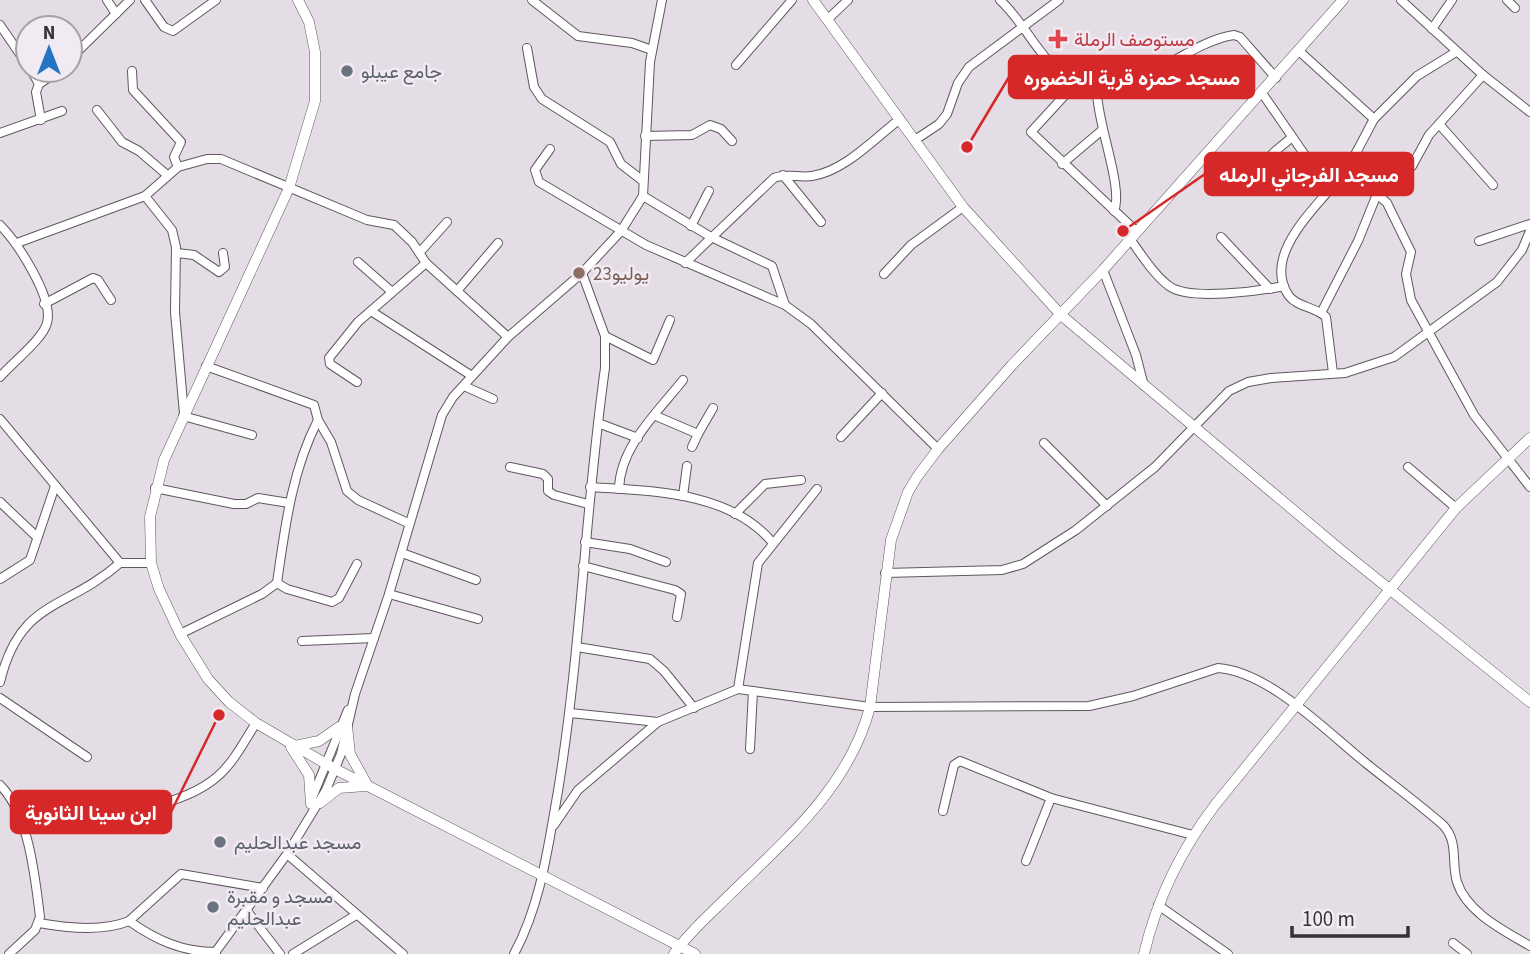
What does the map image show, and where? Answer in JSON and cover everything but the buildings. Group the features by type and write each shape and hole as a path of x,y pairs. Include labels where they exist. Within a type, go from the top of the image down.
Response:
{"street":[{"path":"107,0 116,14"},
{"path":"84,45 130,0"},
{"path":"145,0 164,27 173,31 216,0"},
{"path":"298,0 309,22 317,76 315,101 289,188 183,415 155,488 149,517 151,563 159,589 180,634 208,680 229,702 256,723 330,766 677,949 695,954"},
{"path":"532,0 578,36 632,43 652,50"},
{"path":"129,921 147,934 179,948 215,953 305,827 330,766 389,594 442,415 472,376 508,337 582,273 621,231 643,196 652,50 662,0"},
{"path":"736,65 792,0"},
{"path":"813,0 963,207 1061,315 1193,428 1530,702"},
{"path":"828,19 848,0"},
{"path":"1000,0 1040,54 1074,84 1097,92 1128,83 1214,41 1234,35 1240,37 1276,78"},
{"path":"915,139 939,124 947,114 958,83 969,67 1059,0"},
{"path":"677,949 837,783 864,733 870,707 891,540 908,492 938,449 1103,270 1343,0"},
{"path":"1401,0 1456,52 1530,112"},
{"path":"1432,29 1452,0"},
{"path":"1507,0 1515,8"},
{"path":"0,25 14,46"},
{"path":"527,48 534,87 542,99 610,142 621,164 643,181"},
{"path":"1299,51 1374,120"},
{"path":"1333,373 1328,324 1321,313 1292,299 1284,286 1289,240 1343,173 1374,120 1417,76 1456,52"},
{"path":"132,71 133,90 181,142 174,157 178,167"},
{"path":"1321,313 1358,242 1377,194 1412,166 1417,152 1483,75"},
{"path":"39,84 36,92 41,120"},
{"path":"1074,84 1032,131 1035,138 1114,211 1175,289 1208,292 1284,286"},
{"path":"1097,92 1101,131 1117,189 1114,211"},
{"path":"1262,93 1291,138 1316,166 1343,173 1377,194 1387,204 1411,252 1406,274 1408,289 1429,333 1474,415 1530,487"},
{"path":"97,110 122,142 139,151 166,174"},
{"path":"0,133 62,111"},
{"path":"685,263 763,186 783,175 813,176 834,167 900,119"},
{"path":"1439,124 1493,185"},
{"path":"645,136 692,135 710,125 721,129 732,141"},
{"path":"1062,164 1101,131"},
{"path":"1264,189 1260,173 1263,162 1291,138"},
{"path":"550,149 535,170 539,181 621,231 685,263 785,304 811,324 938,449"},
{"path":"17,243 145,196 166,174 178,167 207,159 221,159 367,220 389,221 420,252 426,263 508,337"},
{"path":"783,175 821,222"},
{"path":"691,226 709,191"},
{"path":"145,196 172,230 177,253 175,312 183,415"},
{"path":"643,196 711,237 772,266 785,304"},
{"path":"884,274 911,245 963,207"},
{"path":"420,252 447,222"},
{"path":"1479,242 1530,224"},
{"path":"0,225 17,243 28,261 48,314 44,329 0,377"},
{"path":"886,573 1003,570 1023,564 1107,506 1155,467 1215,403 1238,385 1271,378 1333,373 1376,365 1394,357 1497,282 1522,250 1530,231"},
{"path":"1221,237 1270,289"},
{"path":"457,291 498,243"},
{"path":"177,253 194,255 219,272 225,267 223,253"},
{"path":"358,262 392,292"},
{"path":"357,382 330,364 329,358 358,322 426,263"},
{"path":"1103,270 1136,355 1144,386"},
{"path":"514,954 528,928 543,876 570,713 590,487 605,368 605,336 582,273"},
{"path":"44,304 93,278 98,280 110,300"},
{"path":"371,311 472,376"},
{"path":"605,336 653,360 670,320"},
{"path":"206,366 304,399 314,405 318,420 331,442 343,484 351,496 408,523"},
{"path":"619,489 620,472 627,452 683,380"},
{"path":"464,386 493,399"},
{"path":"841,437 882,393"},
{"path":"692,447 713,408"},
{"path":"183,415 252,435"},
{"path":"656,416 698,435"},
{"path":"0,419 120,563"},
{"path":"180,634 262,594 277,583 289,503 309,438 318,420"},
{"path":"597,423 638,438"},
{"path":"1144,954 1158,905 1193,835 1456,508 1530,438"},
{"path":"1044,443 1107,506"},
{"path":"683,496 687,466"},
{"path":"510,467 543,474 548,479 548,491 554,495 589,504"},
{"path":"1408,467 1456,508"},
{"path":"736,514 765,484 802,480"},
{"path":"0,579 26,564 55,486"},
{"path":"590,487 683,496 736,514 754,525 772,542"},
{"path":"155,488 233,504 246,504 258,498 289,503"},
{"path":"738,689 758,563 772,542 817,489"},
{"path":"0,502 37,537"},
{"path":"585,542 630,549 666,562"},
{"path":"402,553 476,580"},
{"path":"0,682 13,642 36,616 105,576 120,563 151,563"},
{"path":"277,583 287,589 332,602 339,598 356,564"},
{"path":"583,566 675,590 681,594 677,617"},
{"path":"389,594 478,619"},
{"path":"302,641 374,639"},
{"path":"577,647 650,659 664,671 694,708"},
{"path":"551,828 578,790 657,722 738,689 870,707 1089,706 1133,696 1218,668 1246,674 1295,705 1443,825 1454,845 1458,884 1468,900 1481,915 1530,946"},
{"path":"750,748 752,691"},
{"path":"0,698 87,757"},
{"path":"570,713 657,722"},
{"path":"22,825 165,802 199,790 220,774 256,723"},
{"path":"295,746 319,741 343,727"},
{"path":"343,727 350,754 368,785"},
{"path":"284,739 300,757 309,775 315,804"},
{"path":"943,811 954,765 960,761 1051,798 1193,835"},
{"path":"0,785 12,800 22,825 36,883 39,923 9,954"},
{"path":"315,804 339,788 368,785"},
{"path":"1026,861 1051,798"},
{"path":"287,854 403,954"},
{"path":"39,923 110,927 129,921 181,874 263,888"},
{"path":"1158,905 1228,954"},
{"path":"247,911 280,954"},
{"path":"293,954 356,915"},
{"path":"1453,943 1467,954"}],"place":[{"name":"مستوصف الرملة","path":"1058,39"},
{"name":"جامع عيبلو","path":"347,71"},
{"name":"مسجد حمزه قرية الخضوره","path":"967,147"},
{"name":"مسجد الفرجاني الرمله","path":"1123,231"},
{"name":"23يوليو","path":"579,273"},
{"name":"ابن سينا الثانوية","path":"219,715"},
{"name":"مسجد عبدالحليم","path":"220,842"},
{"name":"مسجد و مقبرة عبدالحليم","path":"213,907"}]}
